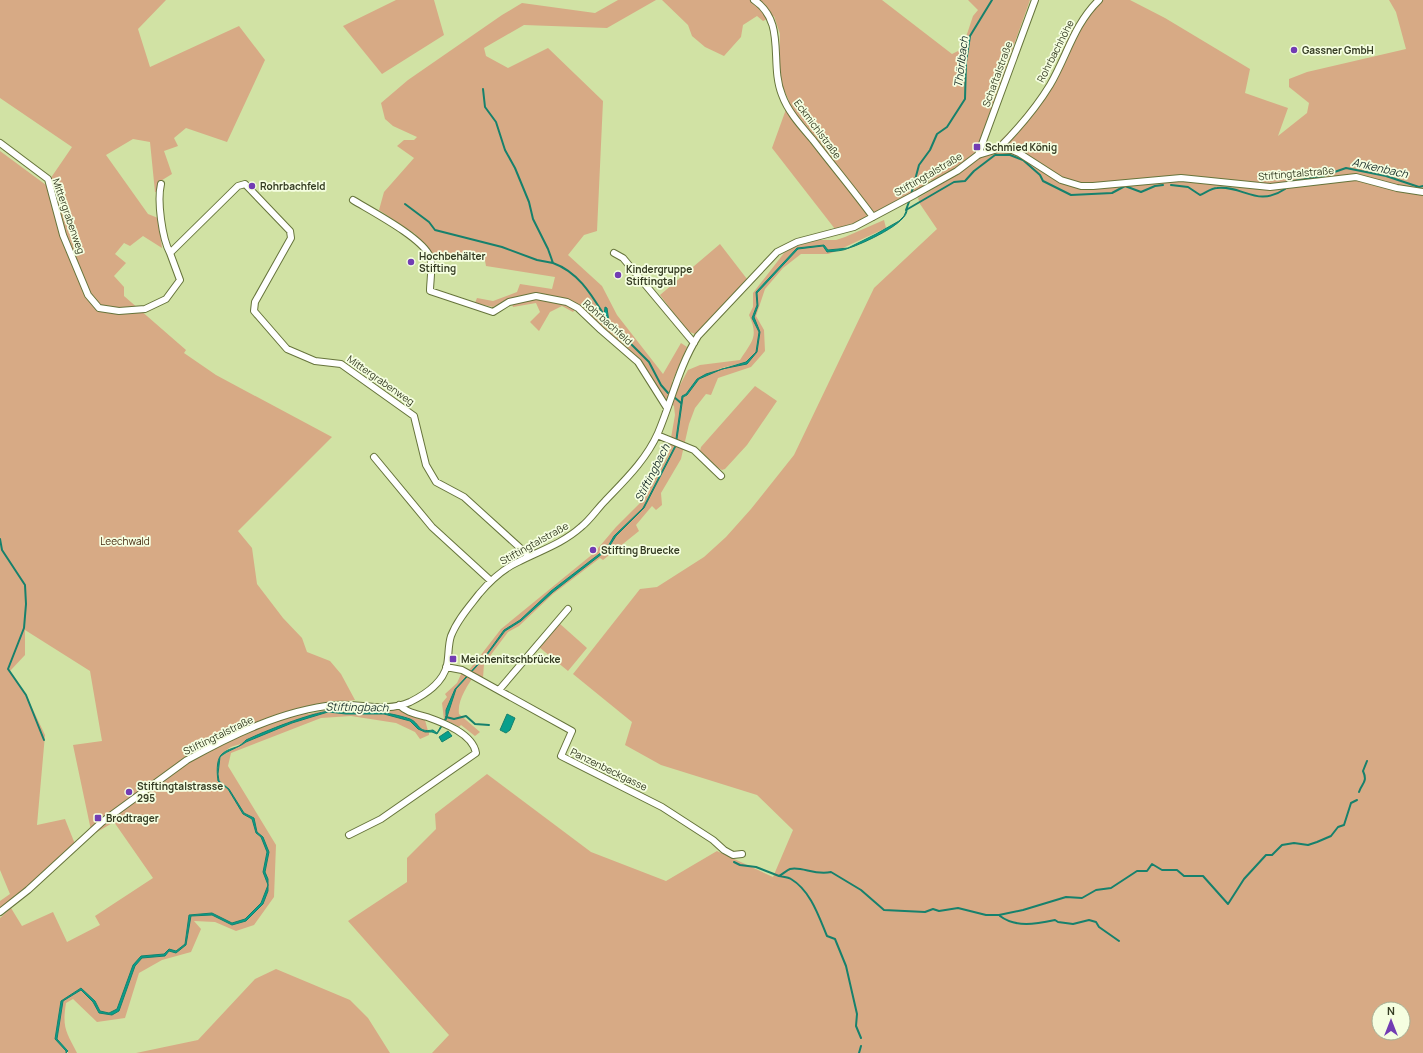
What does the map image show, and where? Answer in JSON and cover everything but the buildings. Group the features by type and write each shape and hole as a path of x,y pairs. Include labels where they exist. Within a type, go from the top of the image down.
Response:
{"street":[{"name":"Eckmichlstraße","path":"754,0 763,8 773,24 776,42 777,82 782,96 802,127 873,217"},
{"name":"Schaftalstraße","path":"978,155 1034,0"},
{"name":"Rohrbachhöhe","path":"998,149 1026,119 1050,85 1072,38 1088,10 1099,0"},
{"name":"Mittergrabenweg","path":"0,143 48,179 63,235 88,294 99,308 109,311 133,311 144,309 166,299 180,280 170,253 165,245 159,196 161,184"},
{"name":"Stiftingtalstraße","path":"0,912 28,890 102,822 187,760 202,752 267,723 314,709 336,705 384,708 410,702 429,690 440,680 446,667 449,644 456,627 470,606 491,581 506,569 529,556 556,544 582,527 635,468 657,435 672,389 694,343 705,328 777,252 796,242 854,227 904,201 957,170 978,155 998,149 1012,150 1019,153 1061,180 1081,186 1100,186 1181,178 1270,187 1356,177 1397,188 1423,192"},
{"name":"Mittergrabenweg","path":"170,253 238,186 245,184 290,231 291,238 255,302 254,311 287,349 315,361 341,364 414,416 426,465 436,482 464,497 529,556"},
{"name":"Rohrbachfeld","path":"354,200 412,236 430,256 430,291 493,312 509,302 536,296 567,302 578,308 638,362 667,408"},
{"path":"614,253 623,258 694,343"},
{"path":"657,435 694,450 721,476"},
{"path":"374,457 432,528 491,581"},
{"path":"499,690 568,609"},
{"name":"Panzenbeckgasse","path":"446,667 462,670 572,731 560,756 662,807 713,840 724,850 733,855 742,854"},
{"path":"349,835 380,819 476,753 475,746 466,737 441,722 404,711 399,705"}],"green space":[{"name":"Leechwald","path":"0,0 166,0 138,29 150,67 239,26 265,60 227,142 186,128 174,138 178,146 164,151 172,174 159,182 159,193 155,192 150,142 133,139 106,155 148,214 158,218 162,248 143,236 130,246 124,243 115,254 126,263 114,276 124,287 124,296 186,350 184,353 216,375 332,437 238,531 252,548 257,584 283,618 302,638 307,652 330,661 341,674 355,700 308,706 308,714 335,708 361,711 399,709 425,720 428,731 419,728 412,720 384,713 346,713 327,711 292,722 231,747 223,753 217,771 218,781 228,789 243,814 252,819 256,833 261,837 267,852 263,872 268,885 261,903 245,919 232,923 212,913 189,915 185,944 176,952 169,949 164,954 141,956 133,965 118,1009 109,1013 100,1011 95,1001 81,988 61,1001 55,1039 66,1051 66,1053 0,1053 0,918 11,908 22,926 53,912 67,942 100,925 95,916 153,878 114,822 92,835 73,745 102,741 90,671 25,630 25,655 10,671 26,695 45,735 37,825 65,819 77,849 47,877 42,871 42,875 0,912 0,901 10,894 0,870 0,151 46,185 72,147 0,98"},
{"path":"396,0 434,0 444,35 382,74 343,26"},
{"path":"618,0 656,0 607,28 524,25 484,48 486,56 508,68 548,48 603,101 597,231 584,235 568,255 602,286 617,315 663,374 681,343 687,347 672,382 680,385 688,370 700,365 740,360 751,343 754,334 754,329 749,315 753,307 753,293 784,253 796,246 819,240 836,240 884,220 886,228 843,248 828,250 824,245 797,248 756,292 757,305 752,317 759,332 756,352 746,362 722,368 697,379 686,394 682,396 675,446 643,508 614,536 607,548 551,591 520,620 504,630 486,655 455,689 444,720 442,703 447,697 445,694 457,683 462,672 466,674 501,629 594,553 616,527 643,500 668,455 675,415 674,406 662,395 641,361 603,328 580,304 573,312 562,306 550,312 539,331 530,322 540,312 536,303 513,307 510,299 493,307 475,303 477,298 493,301 517,292 520,284 552,289 555,277 486,266 484,255 430,253 415,234 379,210 384,192 414,158 397,146 404,140 414,140 417,137 393,126 385,119 381,103 408,80 502,15 522,3 595,13"},
{"path":"662,0 882,0 952,54 962,49 973,16 978,10 968,0 1030,0 975,154 1006,152 998,143 1017,124 1048,84 1069,36 1081,16 1096,0 1130,0 1165,18 1250,69 1245,93 1288,108 1278,136 1307,113 1309,103 1289,87 1289,79 1307,72 1406,49 1396,12 1389,0 1423,0 1423,1053 432,1053 449,1035 348,921 407,882 407,858 436,829 435,814 487,774 591,852 666,881 717,851 773,877 793,830 757,795 661,765 625,745 632,722 573,674 640,589 657,587 704,557 726,537 751,509 794,455 874,288 937,229 920,204 918,198 958,174 936,181 929,180 929,183 857,222 835,229 772,148 789,101 782,86 779,63 780,34 774,16 763,21 757,16 743,25 741,37 724,56 705,47 692,36 688,25"},
{"path":"720,244 747,279 695,334 687,331 660,295"},
{"path":"823,246 828,252 840,250 828,254 801,254 783,268 765,289 756,316 764,330 765,351 751,367 718,378 711,395 706,394 695,408 689,424 681,459 661,493 662,505 656,510 652,506 636,525 639,531 603,560 600,558 553,594 519,626 508,632 484,664 483,678 475,674 461,698 459,714 480,732 475,736 461,725 459,727 446,720 456,689 487,655 505,631 521,621 553,592 607,550 616,536 644,508 676,446 683,397 687,395 699,379 722,369 747,364 757,352 760,332 753,318 758,306 757,293 798,249"},
{"path":"755,386 777,401 747,445 725,469 722,470 712,464 700,451 701,447"},
{"path":"559,623 587,648 568,671 539,647"},
{"path":"328,712 346,714 384,714 410,721 418,729 429,732 429,735 420,739 415,732 396,723 351,716 321,718 231,753 228,766 276,845 274,897 254,925 236,931 215,922 194,921 201,929 191,952 162,960 139,973 125,1018 97,1022 73,999 66,1003 64,1018 66,1029 77,1053 68,1053 68,1050 57,1039 63,1001 81,990 93,1002 99,1013 112,1015 119,1011 135,966 142,958 165,956 169,951 176,953 186,945 190,916 212,915 232,925 246,921 263,904 268,891 268,879 265,872 269,852 263,837 257,832 254,818 244,813 229,789 219,781 218,774 220,758 246,742 292,723"},
{"path":"276,969 350,1000 368,1018 390,1053 136,1053 198,1040 255,979"}],"water":[{"path":"907,209 906,215 901,220 884,232 874,238 847,249 827,252 823,246 798,249 757,293 758,306 754,317 760,332 757,352 747,364 724,369 746,362 756,352 759,332 752,318 757,305 756,292 797,248 824,245 828,250 848,248 899,221 904,216"},
{"path":"605,307 607,308 609,322 604,316"},
{"path":"721,370 699,379 687,395 683,397 676,446 644,508 616,536 607,550 553,592 521,621 505,631 487,655 456,689 446,720 437,734 418,729 410,721 384,714 346,714 328,712 292,723 246,742 220,757 218,774 219,781 229,789 244,813 254,818 257,832 263,837 269,852 265,872 268,879 268,885 263,872 267,852 261,837 256,833 252,819 243,814 228,789 218,781 217,771 219,758 221,755 227,750 239,746 246,740 264,732 321,712 330,711 393,714 410,719 421,729 428,731 433,730 437,733 446,717 446,710 455,689 486,655 504,630 520,620 551,591 607,548 614,536 643,508 675,446 682,396 686,394 697,379 706,374"},
{"path":"507,714 515,718 510,730 506,733 500,730"},
{"path":"448,731 452,736 442,742 439,737"},
{"path":"268,885 268,891 263,904 246,921 232,925 212,915 191,916 186,945 176,953 169,951 165,956 142,958 135,966 119,1011 112,1015 99,1013 93,1002 81,990 63,1001 57,1039 68,1051 66,1053 66,1051 55,1039 61,1001 81,988 95,1001 100,1011 109,1013 117,1009 133,965 141,956 164,954 169,949 176,951 185,944 189,915 212,913 232,923 245,919 261,903"}],"waterway":[{"name":"Thörlbach","path":"911,195 919,165 930,150 937,134 947,127 965,99 966,62 970,36 992,0"},
{"path":"483,89 485,107 496,122 505,150 515,168 529,202 533,219 548,249 553,263 570,272 583,284 604,315"},
{"name":"Ankenbach","path":"906,210 954,182 965,181 974,171 995,155 1010,155 1023,160 1040,175 1043,181 1071,195 1112,193 1125,186 1141,192 1155,186 1163,185"},
{"name":"Ankenbach","path":"1287,182 1320,177 1346,168 1386,176 1419,187 1423,186"},
{"name":"Ankenbach","path":"1171,185 1188,187 1200,195 1215,188 1226,188 1258,196 1275,194 1285,189"},
{"name":"Ankenbach","path":"906,210 910,199"},
{"path":"405,204 429,222 435,230 502,247 537,260 553,263"},
{"path":"608,321 649,362 661,385 668,393"},
{"path":"674,397 681,403"},
{"path":"0,539 2,550 25,585 26,604 24,628 8,669 26,695 44,740"},
{"path":"446,717 454,719 466,716 475,724 489,725"},
{"path":"1359,792 1365,780 1363,771 1367,761"},
{"path":"734,862 740,865 756,867 779,876 795,868 820,873 831,872 861,890 884,910 925,912 933,909 939,911 958,908 986,915 999,915 1023,910 1066,897 1082,898 1096,890 1111,888 1137,871 1147,871 1152,864 1162,870 1177,870 1184,876 1203,876 1228,904 1244,879 1266,855 1272,855 1282,845 1294,843 1308,845 1331,836 1338,827 1344,825 1351,803 1357,800"},
{"path":"779,876 791,879 804,890 814,905 827,936 835,939 846,966 857,1014 856,1026 861,1038"},
{"path":"1000,916 1006,920 1019,924 1041,923 1055,920 1058,922 1073,924 1089,920 1096,922 1099,927 1119,941"},
{"path":"859,1053 861,1046"}],"place":[{"name":"Gassner GmbH","path":"1294,50"},
{"name":"Schmied König","path":"977,147"},
{"name":"Rohrbachfeld","path":"252,186"},
{"name":"Hochbehälter Stifting","path":"411,262"},
{"name":"Kindergruppe Stiftingtal","path":"618,275"},
{"name":"Stifting Bruecke","path":"593,550"},
{"name":"Meichenitschbrücke","path":"453,659"},
{"name":"Stiftingtalstrasse 295","path":"129,792"},
{"name":"Brodtrager","path":"98,818"}],"water label":[{"name":"Stiftingbach","path":"652,473"},
{"name":"Stiftingbach","path":"357,707"}]}
